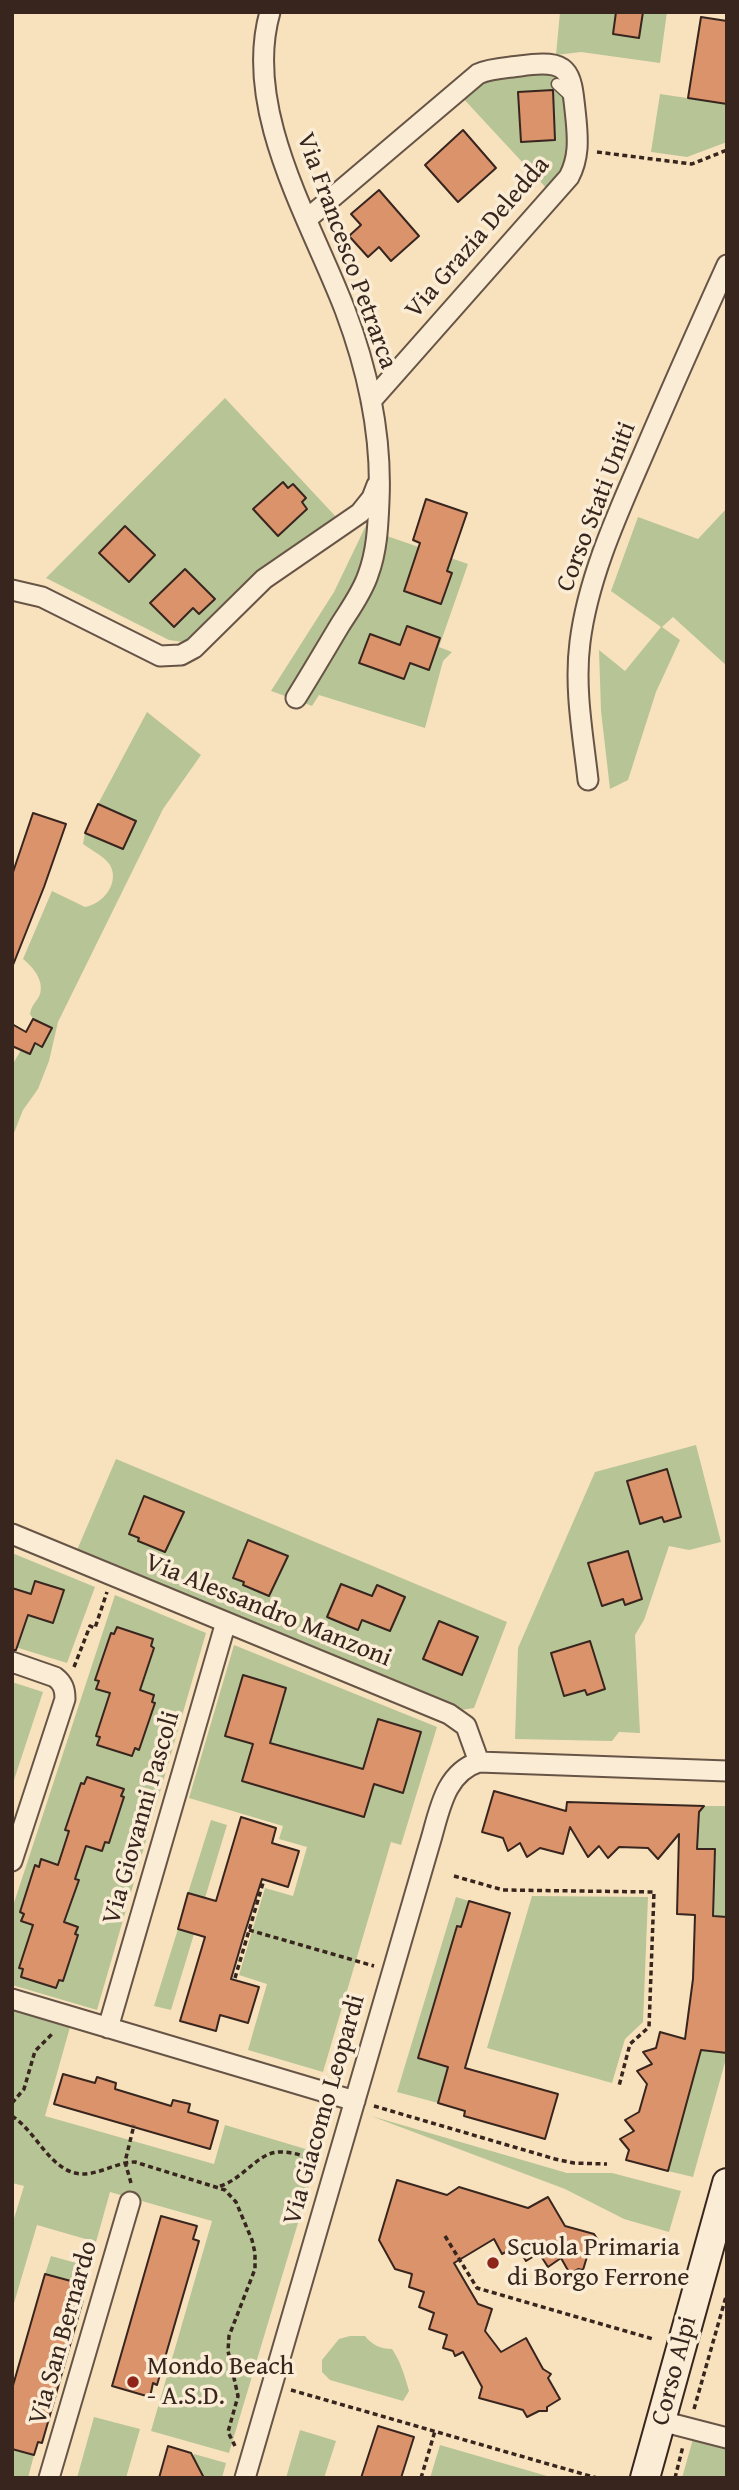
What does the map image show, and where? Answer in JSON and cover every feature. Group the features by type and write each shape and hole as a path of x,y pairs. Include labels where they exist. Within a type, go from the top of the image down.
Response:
{"street":[{"name":"Via Francesco Petrarca","path":"270,12 264,36 268,110 286,166 345,311 371,401 380,468 377,537 368,575 296,698"},
{"name":"Via Grazia Deledda","path":"307,219 484,72 542,63 554,64 564,69 569,77 578,150 569,177 371,401"},
{"name":"Corso Stati Uniti","path":"588,780 578,662 589,597 631,482 727,265"},
{"path":"12,590 42,597 160,656 181,655 201,642 264,579 360,513 372,498 380,468"},
{"name":"Via Alessandro Manzoni","path":"12,1534 458,1718 470,1733 474,1764"},
{"name":"Via Giovanni Pascoli","path":"108,2028 226,1622"},
{"path":"12,1662 55,1677 65,1692 12,1861"},
{"path":"474,1764 727,1771"},
{"name":"Via Giacomo Leopardi","path":"245,2478 447,1788 457,1775 474,1764"},
{"path":"12,1999 355,2101"},
{"name":"Corso Alpi","path":"645,2478 727,2183"},
{"name":"Via San Bernardo","path":"48,2478 130,2202"},
{"path":"661,2421 727,2438"}],"lane":[{"path":"558,84 573,98"}],"path":[{"path":"578,150 692,164 727,150"},
{"path":"65,1692 90,1626 95,1628 113,1575"},
{"path":"454,1876 503,1890 654,1892 649,2026 630,2044 619,2086"},
{"path":"235,1978 263,1883"},
{"path":"249,1930 393,1972"},
{"path":"12,2102 24,2089 36,2051 69,2016"},
{"path":"355,2101 555,2160 607,2164"},
{"path":"12,2116 25,2126 58,2165 72,2173 92,2173 125,2162 141,2162 218,2186 236,2202 255,2253 253,2276 229,2336 229,2351 238,2396 228,2432 229,2438 237,2447"},
{"path":"130,2202 131,2185 125,2162 134,2125"},
{"path":"218,2186 233,2182 272,2152 291,2153 322,2162"},
{"path":"445,2236 477,2288 653,2339"},
{"path":"675,2478 727,2293"},
{"path":"272,2385 597,2478"},
{"path":"421,2478 435,2431"}],"green space":[{"path":"560,12 667,12 660,63 581,52 556,55"},
{"path":"542,68 562,77 570,144 568,165 549,191 460,95 478,80"},
{"path":"660,94 727,104 727,142 687,157 651,152"},
{"path":"225,398 338,519 183,642 169,640 46,578"},
{"path":"727,508 727,666 673,617 662,627 680,640 656,692 628,780 610,789 601,711 599,650 625,671 661,627 611,591 638,517 698,539"},
{"path":"371,515 368,547 358,579 288,697 271,691 334,592"},
{"path":"384,535 468,564 439,647 452,652 443,661 425,728 319,695 312,706 302,702"},
{"path":"147,712 201,755 163,809 58,1022 49,1061 38,1089 23,1110 12,1138 12,1062 21,1050 29,1054 35,1043 51,1029 33,1019 30,1014 41,989 34,970 23,959 52,891 85,907 98,902 108,892 113,872 101,856 83,844 85,833 123,849 135,821 98,804"},
{"path":"696,1445 721,1542 689,1550 669,1546 644,1620 635,1635 640,1733 619,1732 612,1741 515,1739 518,1648 595,1472"},
{"path":"116,1459 507,1622 474,1708 461,1710 77,1550"},
{"path":"12,1553 95,1587 67,1663 12,1646"},
{"path":"115,1595 206,1633 97,2010 12,1985 12,1909"},
{"path":"234,1645 437,1727 401,1845 391,1842 323,2072 248,2050 267,1984 239,1975 265,1888 293,1896 307,1847 279,1839 283,1826 189,1798"},
{"path":"12,1682 43,1692 12,1786"},
{"path":"699,1806 727,1806 727,1917 713,1916 715,1850 697,1849"},
{"path":"211,1820 227,1825 205,1898 188,1893"},
{"path":"532,1896 648,1897 643,2022 625,2039 612,2083 487,2048"},
{"path":"456,1897 469,1901 461,1927 456,1926 447,1979 441,1978 418,2057 448,2067 438,2103 397,2092"},
{"path":"178,1929 194,1934 171,2010 154,2006"},
{"path":"12,2009 70,2027 45,2116 214,2164 225,2125 319,2153 229,2453 151,2431 212,2221 110,2192 96,2242 37,2225 12,2310 12,2225 24,2186 12,2183"},
{"path":"701,2050 727,2055 693,2177 668,2171"},
{"path":"371,2116 567,2173 612,2173 681,2191 669,2232 624,2219 565,2189"},
{"path":"51,2256 87,2266 82,2284 45,2274"},
{"path":"365,2336 377,2346 392,2349 409,2391 403,2401 330,2380 322,2372 322,2360 339,2339"},
{"path":"94,2417 140,2429 126,2478 77,2478"},
{"path":"300,2430 336,2441 324,2478 286,2478"},
{"path":"693,2439 727,2448 727,2478 682,2478"},
{"path":"440,2445 554,2478 430,2478"},
{"path":"12,2449 34,2455 28,2478 12,2478"},
{"path":"194,2454 226,2463 222,2478 204,2478 197,2464 191,2463"}],"building":[{"path":"616,12 643,12 639,38 613,34"},
{"path":"701,17 727,21 727,104 688,98"},
{"path":"553,90 555,140 521,142 518,92"},
{"path":"463,130 496,168 458,202 425,165"},
{"path":"379,190 419,236 391,261 379,247 368,257 349,236 361,225 351,214"},
{"path":"283,482 288,488 293,484 306,498 302,502 307,509 278,536 253,509"},
{"path":"426,499 467,513 447,571 452,573 441,604 404,591 420,543 413,540"},
{"path":"125,526 155,555 129,582 99,553"},
{"path":"185,569 215,599 199,614 193,608 174,627 150,603"},
{"path":"407,626 440,638 429,670 410,663 404,679 359,663 370,634 400,645"},
{"path":"98,804 136,821 123,849 85,833"},
{"path":"33,813 66,824 13,965 12,875"},
{"path":"33,1019 52,1028 42,1047 35,1043 30,1054 12,1046 12,1024 26,1032"},
{"path":"667,1469 681,1517 664,1522 662,1517 640,1524 627,1481"},
{"path":"144,1496 184,1512 165,1552 138,1541 139,1538 129,1534"},
{"path":"248,1540 288,1556 269,1596 233,1578"},
{"path":"628,1551 642,1599 625,1605 623,1599 602,1606 588,1563"},
{"path":"35,1581 64,1590 53,1623 28,1615 16,1650 12,1650 12,1588 31,1594"},
{"path":"341,1584 372,1596 377,1585 405,1597 390,1631 362,1620 358,1630 327,1617"},
{"path":"439,1621 478,1637 462,1675 423,1659"},
{"path":"117,1627 153,1639 151,1646 154,1648 140,1690 154,1695 152,1702 155,1703 139,1750 135,1748 132,1756 97,1745 100,1737 96,1736 110,1693 96,1689 99,1681 95,1680 111,1633 114,1634"},
{"path":"590,1641 605,1689 587,1695 585,1690 564,1696 551,1653"},
{"path":"243,1675 286,1688 270,1743 363,1769 378,1719 421,1732 403,1793 374,1784 364,1817 242,1781 253,1744 225,1736"},
{"path":"87,1777 124,1789 121,1796 124,1797 109,1843 105,1842 102,1851 86,1846 75,1879 79,1880 64,1922 78,1927 75,1934 78,1935 63,1981 59,1980 56,1988 21,1977 23,1969 19,1968 33,1925 21,1921 24,1914 20,1912 35,1865 39,1867 41,1859 58,1865 69,1831 65,1830 81,1783 84,1784"},
{"path":"494,1791 566,1811 567,1802 704,1806 699,1812 697,1849 715,1849 713,1916 727,1917 727,2053 701,2050 668,2171 626,2160 629,2150 620,2139 634,2131 625,2120 639,2112 647,2084 637,2071 652,2064 643,2052 656,2048 660,2032 685,2039 693,1979 695,1915 677,1914 679,1834 658,1859 648,1848 619,1847 608,1858 599,1846 588,1857 570,1827 563,1854 540,1848 527,1857 520,1843 508,1851 503,1838 482,1832"},
{"path":"241,1817 276,1828 272,1843 299,1851 288,1887 262,1879 244,1935 231,1979 259,1987 248,2023 220,2015 216,2031 180,2021 205,1937 178,1929 188,1893 216,1901"},
{"path":"469,1901 510,1913 465,2068 558,2094 545,2139 464,2116 465,2111 438,2103 448,2067 418,2058 457,1926 461,1927"},
{"path":"63,2074 95,2083 97,2077 116,2083 115,2089 171,2106 173,2100 190,2104 188,2112 218,2121 210,2149 54,2104"},
{"path":"397,2180 447,2195 459,2187 528,2208 548,2197 565,2226 594,2234 600,2243 589,2250 583,2270 578,2269 570,2274 561,2258 548,2267 539,2253 526,2261 517,2246 502,2254 494,2239 454,2263 478,2304 492,2309 485,2331 501,2352 526,2338 543,2369 551,2374 548,2378 560,2399 547,2407 547,2411 539,2411 527,2417 523,2410 479,2398 482,2387 463,2352 455,2356 453,2351 443,2348 447,2335 429,2329 434,2313 419,2307 424,2292 409,2287 412,2274 395,2269 379,2240"},
{"path":"161,2216 197,2226 193,2239 199,2241 157,2385 153,2383 150,2397 112,2386"},
{"path":"45,2274 82,2284 78,2298 83,2300 42,2443 38,2442 34,2455 12,2449 12,2389"},
{"path":"378,2426 414,2437 401,2478 361,2478"},
{"path":"168,2446 191,2453 204,2478 159,2478"}],"place":[{"name":"Scuola Primaria di Borgo Ferrone","path":"493,2263"},
{"name":"Mondo Beach - A.S.D.","path":"133,2382"}]}
